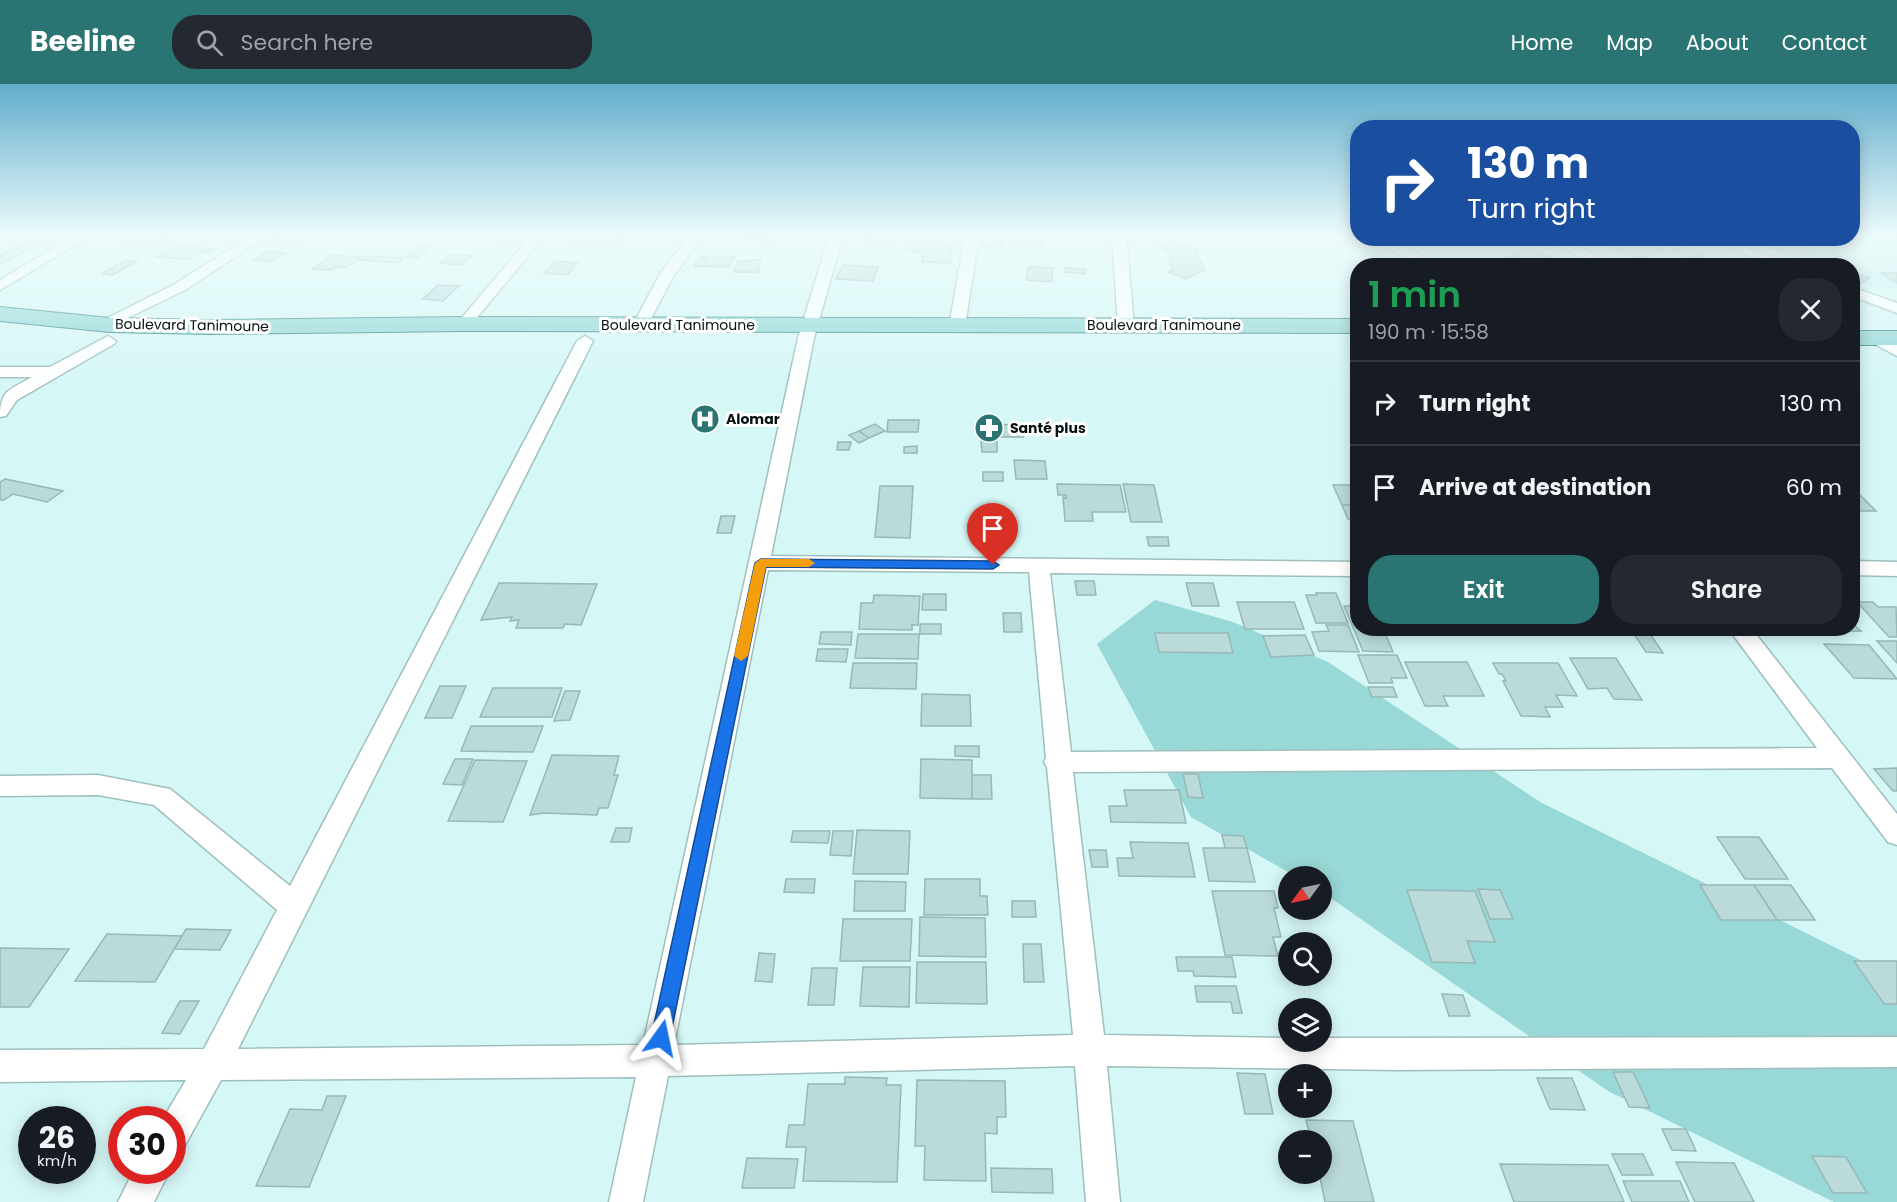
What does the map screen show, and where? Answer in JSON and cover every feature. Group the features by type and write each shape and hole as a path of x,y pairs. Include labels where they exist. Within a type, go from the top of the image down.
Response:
{"main road":[{"name":"Boulevard Tanimoune","path":"0,314 184,344 585,341 957,326 1350,326"},
{"name":"Boulevard Tanimoune","path":"0,335 208,327 464,324 1350,339"},
{"path":"1860,324 1897,324"}],"street":[{"path":"0,412 11,396 50,372 106,332 178,288"},
{"path":"464,324 494,288"},
{"path":"641,326 660,288"},
{"path":"626,1202 808,331 821,288"},
{"path":"957,326 963,288"},
{"path":"1123,288 1126,326"},
{"path":"1860,294 1897,296"},
{"path":"1860,295 1897,308"},
{"path":"1875,338 1897,351"},
{"path":"186,1111 213,1064 292,906 585,341"},
{"path":"0,372 50,372"},
{"path":"761,563 1350,569"},
{"path":"1040,566 1057,762 1092,1050 1103,1202"},
{"path":"1860,568 1897,569"},
{"path":"1745,636 1897,834"},
{"path":"1057,762 1839,759"},
{"path":"3,788 98,785 161,796 292,906"},
{"path":"0,1066 656,1060 1092,1050 1397,1055 1897,1052"},
{"path":"135,1202 145,1184"}],"shaded area":[{"path":"1155,600 1233,622 1328,662 1542,803 1897,978 1897,1202 1834,1202 1608,1091 1332,899 1332,866 1278,866 1191,817 1097,644"}],"building":[{"path":"435,288 457,288 443,301 423,299"},
{"path":"888,420 919,420 918,432 887,432"},
{"path":"875,424 885,431 869,438 859,431"},
{"path":"983,424 1021,425 1023,437 983,437"},
{"path":"859,431 869,438 859,443 849,435"},
{"path":"981,441 997,441 997,452 982,452"},
{"path":"838,442 851,442 849,450 837,450"},
{"path":"917,446 917,453 904,453 904,447"},
{"path":"1014,460 1045,461 1047,479 1016,479"},
{"path":"983,472 1003,472 1003,481 983,481"},
{"path":"5,479 63,491 47,502 13,494 0,500 0,482"},
{"path":"1057,484 1120,485 1126,512 1092,512 1093,521 1065,521 1063,497 1066,498 1066,495 1058,495"},
{"path":"1123,484 1154,485 1162,522 1131,522"},
{"path":"1333,485 1350,485 1350,505 1342,505"},
{"path":"880,486 913,486 910,538 875,537"},
{"path":"1860,495 1876,511 1860,511"},
{"path":"1342,505 1350,505 1350,519"},
{"path":"721,516 735,516 731,533 717,533"},
{"path":"1147,537 1168,537 1169,546 1149,546"},
{"path":"1075,581 1094,581 1096,595 1077,595"},
{"path":"499,583 597,584 581,625 565,624 563,628 516,628 519,620 510,621 512,617 481,620"},
{"path":"1186,583 1213,583 1219,606 1192,606"},
{"path":"1316,593 1336,593 1348,623 1316,623 1306,595 1317,595"},
{"path":"923,594 946,594 946,610 922,610"},
{"path":"874,595 920,596 918,625 912,625 912,630 859,629 861,603 873,603"},
{"path":"1237,602 1294,602 1304,629 1245,629"},
{"path":"1860,602 1873,602 1878,607 1896,607 1897,637 1889,637 1860,605"},
{"path":"1344,606 1350,606 1350,620"},
{"path":"1003,613 1021,613 1022,632 1004,632"},
{"path":"920,624 941,624 941,634 920,634"},
{"path":"1326,625 1348,625 1350,636 1352,636 1359,652 1319,651 1312,632 1329,631"},
{"path":"821,632 852,632 851,645 819,644"},
{"path":"1155,633 1228,633 1233,653 1159,652"},
{"path":"858,634 919,634 918,659 855,658"},
{"path":"1305,635 1314,655 1271,657 1263,636"},
{"path":"1357,636 1386,636 1393,652 1363,651"},
{"path":"1635,636 1651,636 1663,653 1646,652"},
{"path":"1877,641 1897,641 1897,663"},
{"path":"1824,644 1869,645 1897,679 1854,678"},
{"path":"818,649 848,649 846,662 816,661"},
{"path":"1358,655 1397,655 1407,678 1391,678 1393,683 1369,683"},
{"path":"1570,658 1616,658 1642,700 1614,699 1607,688 1588,689"},
{"path":"1405,662 1467,662 1484,696 1443,696 1448,706 1425,706"},
{"path":"853,663 917,663 916,689 850,688"},
{"path":"1493,663 1558,663 1577,696 1556,695 1563,707 1545,707 1550,717 1521,716 1503,681 1506,681"},
{"path":"440,686 466,686 452,718 425,718"},
{"path":"1368,687 1393,687 1397,697 1372,697"},
{"path":"493,688 562,688 552,717 480,717"},
{"path":"565,691 580,691 570,720 554,721"},
{"path":"922,694 970,695 971,726 921,726"},
{"path":"471,726 543,726 533,752 461,751"},
{"path":"955,746 979,746 979,757 955,756"},
{"path":"552,755 619,756 614,775 618,775 608,808 599,808 597,815 544,813 530,815"},
{"path":"455,759 473,759 462,785 443,784"},
{"path":"921,759 972,760 972,799 920,798"},
{"path":"475,760 527,761 503,822 448,821"},
{"path":"1897,768 1897,791 1893,791 1874,769"},
{"path":"1183,774 1198,774 1203,798 1188,797"},
{"path":"972,775 991,775 992,799 972,799"},
{"path":"1124,790 1179,790 1186,823 1111,822 1109,806 1127,806"},
{"path":"616,828 632,828 629,842 611,842"},
{"path":"857,830 910,831 908,874 853,874"},
{"path":"793,831 830,831 828,843 791,842"},
{"path":"833,831 853,831 851,856 830,855"},
{"path":"1222,835 1243,836 1247,848 1225,848"},
{"path":"1717,837 1759,837 1788,879 1745,879"},
{"path":"1130,842 1188,843 1195,877 1119,876 1117,858 1133,858"},
{"path":"1203,848 1247,848 1255,882 1209,881"},
{"path":"1089,850 1106,850 1108,867 1092,867"},
{"path":"786,879 815,879 814,893 784,892"},
{"path":"925,879 980,879 980,896 987,896 988,915 924,915"},
{"path":"855,881 906,882 905,911 854,911"},
{"path":"1700,885 1754,885 1777,920 1721,920"},
{"path":"1754,885 1791,885 1815,920 1777,920"},
{"path":"1478,889 1500,890 1513,919 1490,919"},
{"path":"1407,890 1475,891 1495,942 1467,941 1475,963 1432,962"},
{"path":"1212,891 1274,891 1278,908 1274,908 1280,932 1278,937 1273,937 1278,956 1225,955"},
{"path":"1012,901 1035,901 1036,917 1012,917"},
{"path":"920,917 985,918 986,957 919,956"},
{"path":"843,919 912,919 910,961 840,961"},
{"path":"186,929 231,930 220,950 174,949"},
{"path":"107,934 182,936 155,982 75,981"},
{"path":"1023,944 1041,944 1044,982 1024,982"},
{"path":"0,948 69,949 29,1007 0,1007"},
{"path":"759,953 775,954 772,982 755,981"},
{"path":"1176,957 1232,957 1236,977 1194,976 1193,971 1178,971"},
{"path":"1854,961 1897,961 1897,1004 1884,1004"},
{"path":"917,962 986,962 987,1004 916,1003"},
{"path":"863,967 910,967 909,1007 860,1006"},
{"path":"812,968 837,968 834,1005 808,1005"},
{"path":"1195,986 1236,986 1242,1013 1233,1013 1231,1002 1197,1002"},
{"path":"1442,994 1463,995 1470,1016 1449,1016"},
{"path":"180,1001 199,1001 180,1034 162,1033"},
{"path":"1613,1072 1633,1072 1650,1108 1629,1107"},
{"path":"1237,1073 1265,1074 1273,1114 1245,1114"},
{"path":"845,1077 887,1078 886,1085 901,1085 897,1182 803,1181 806,1147 786,1147 789,1125 804,1125 808,1084 845,1084"},
{"path":"1537,1078 1572,1078 1585,1110 1550,1109"},
{"path":"917,1080 1005,1081 1006,1117 997,1117 997,1134 985,1133 986,1181 924,1180 925,1146 915,1146"},
{"path":"327,1096 346,1096 309,1187 256,1186 290,1109 322,1110"},
{"path":"1306,1120 1353,1121 1374,1202 1325,1202 1321,1184 1332,1184 1332,1130 1308,1130"},
{"path":"1662,1129 1686,1129 1696,1151 1672,1150"},
{"path":"1612,1154 1643,1154 1653,1175 1622,1175"},
{"path":"1812,1156 1846,1157 1867,1193 1833,1193"},
{"path":"747,1158 798,1159 794,1188 742,1188"},
{"path":"1676,1162 1734,1163 1754,1202 1695,1202"},
{"path":"1500,1164 1608,1165 1624,1202 1514,1202"},
{"path":"991,1168 1052,1169 1053,1193 992,1192"},
{"path":"1623,1181 1680,1181 1689,1202 1632,1202"}],"slow traffic":[{"path":"741,656 761,563 809,563"}],"place":[{"name":"Alomar","path":"705,419"},
{"name":"Santé plus","path":"989,428"}],"route":[{"path":"661,1038 761,563 993,565"}]}
